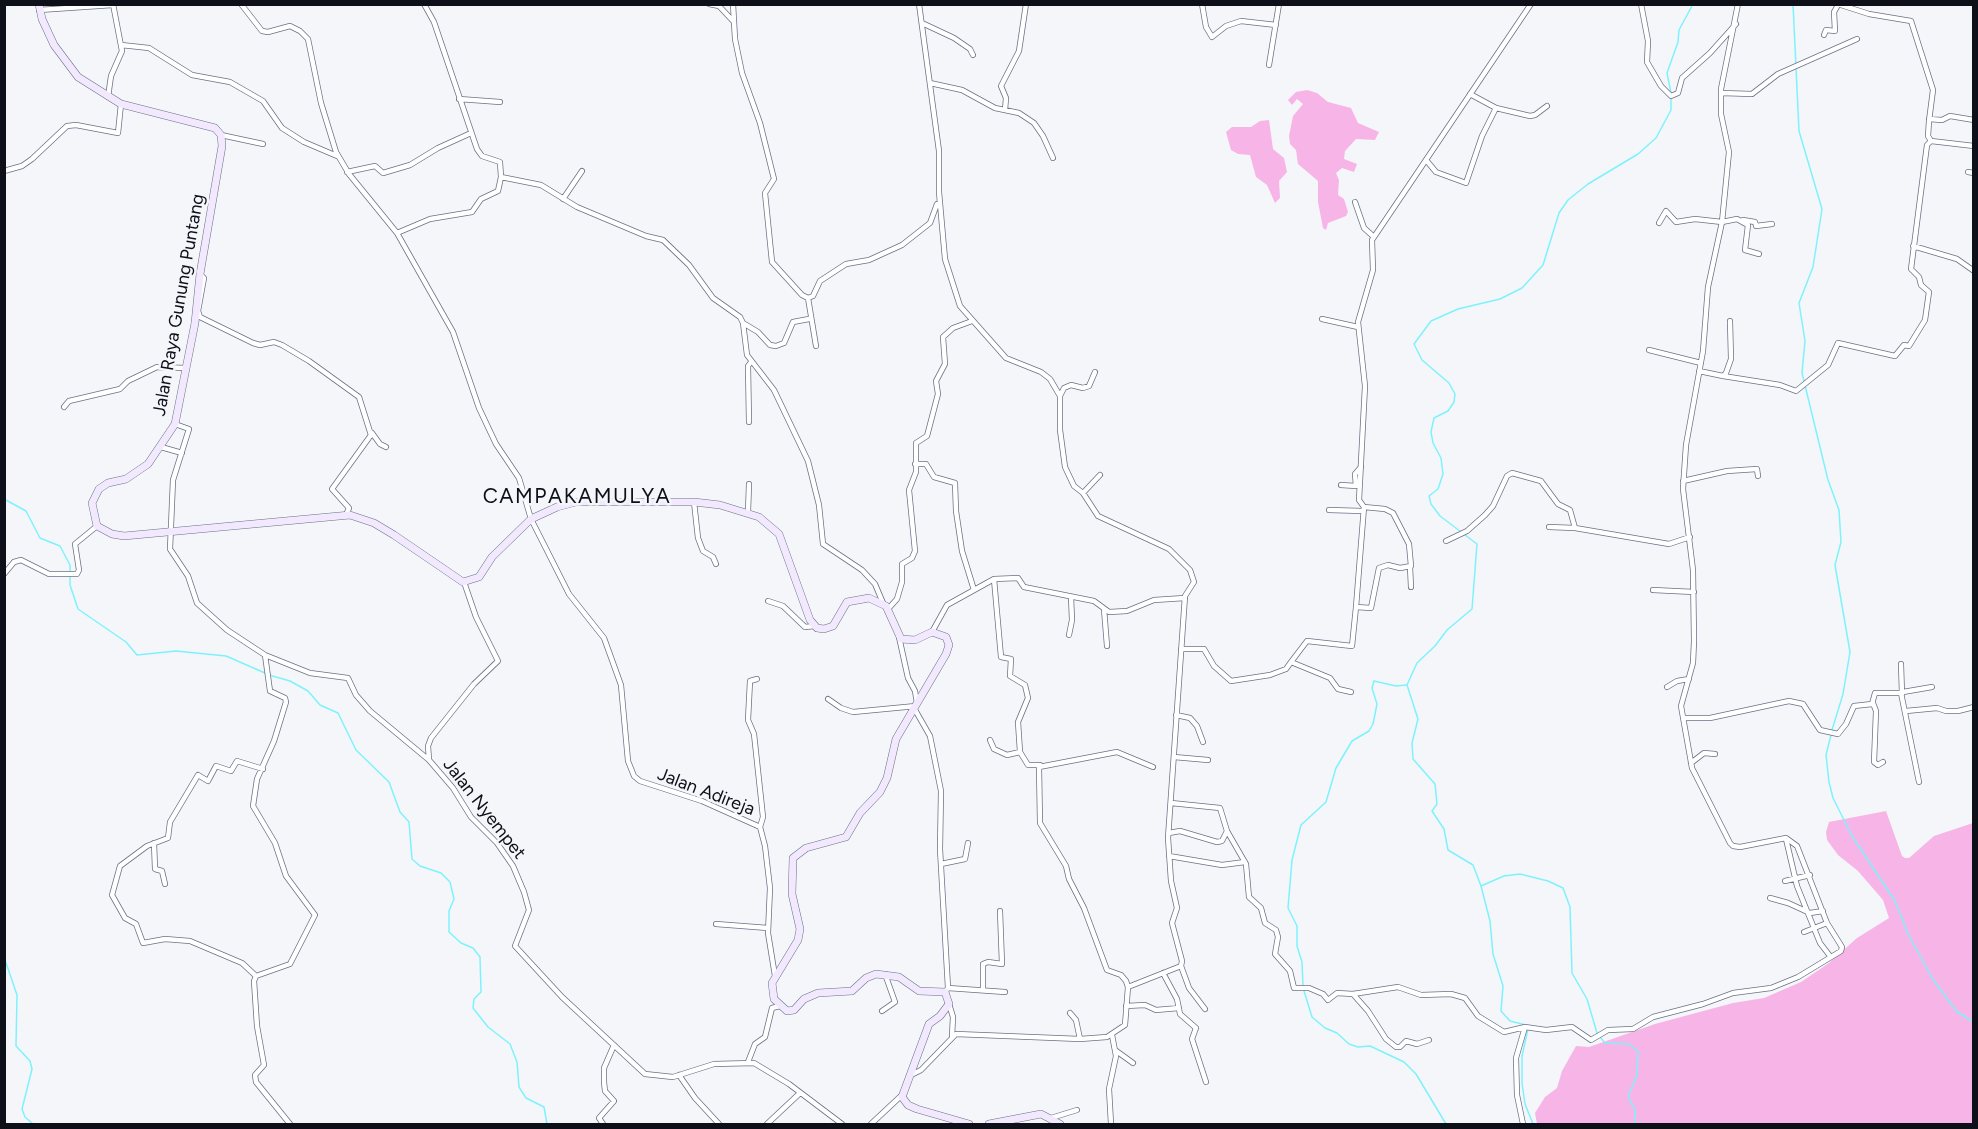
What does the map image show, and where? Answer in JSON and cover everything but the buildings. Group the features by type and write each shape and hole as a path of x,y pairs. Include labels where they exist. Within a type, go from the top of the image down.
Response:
{"street":[{"path":"241,4 262,31 271,32 290,26 300,31 308,39 324,116 338,157 347,172 397,233 453,332 479,408 496,444 519,478 531,519"},
{"path":"397,233 430,219 472,212 481,199 498,191 501,177 500,162 482,156 471,133 434,22 424,4"},
{"path":"709,4 718,6 734,22"},
{"path":"733,4 742,73 760,123 774,179 765,193 772,262 808,298 809,319 816,346"},
{"path":"919,4 939,151 939,192 945,259 960,306 1006,358 1048,376 1060,396"},
{"path":"1005,110 1006,98 1001,86 1018,52 1026,4"},
{"path":"1202,4 1206,27 1212,37 1226,26 1241,21 1276,25"},
{"path":"1269,65 1280,4"},
{"path":"1181,649 1204,649 1214,666 1231,681 1268,676 1286,669 1306,641 1352,646 1364,509 1359,500 1365,386 1358,327 1373,270 1371,249 1374,237 1453,123 1531,4"},
{"path":"1171,803 1220,808 1227,831 1245,861 1249,897 1261,908 1265,923 1276,930 1278,937 1275,954 1290,972 1292,986 1319,992 1328,1000 1337,993 1353,994 1398,987 1421,995 1451,994 1465,998 1478,1016 1504,1032 1525,1027 1546,1030 1572,1027 1592,1040 1608,1030 1633,1029 1653,1017 1733,993 1771,988 1798,977 1841,951 1842,947 1827,923 1800,849 1786,838 1733,846 1691,763 1681,706 1693,663 1694,592 1683,481 1691,408 1701,363 1708,287 1722,222 1729,142 1721,114 1721,93 1738,4"},
{"path":"108,98 111,76 121,56 113,5 39,7 54,45 70,69 108,98 121,104 206,123 221,135 263,144"},
{"path":"1642,5 1648,41 1647,62 1661,86 1671,96 1678,93 1682,78 1710,54 1736,24"},
{"path":"1824,35 1826,30 1835,31 1834,12 1838,5 1869,14 1911,21 1933,90 1928,136 1931,141"},
{"path":"922,23 954,38 970,49 973,55"},
{"path":"1721,93 1752,94 1778,74 1857,39"},
{"path":"121,45 149,48 192,75 230,82 263,101 282,128 304,142 338,157"},
{"path":"930,83 962,90 1005,110 1019,113 1024,119 1033,122 1043,136 1053,158"},
{"path":"1470,94 1496,108 1533,116 1547,106"},
{"path":"459,99 500,102"},
{"path":"4,171 22,166 32,159 67,126 118,133 121,104"},
{"path":"1426,160 1436,172 1466,183 1482,136 1496,108"},
{"path":"1929,119 1942,120 1950,116 1974,120"},
{"path":"347,172 375,166 383,173 410,165 438,148 471,133"},
{"name":"Jalan Raya Gunung Puntang","path":"97,526 92,503 99,489 108,483 126,479 148,464 175,423 195,323 200,274 222,146 221,135"},
{"path":"1931,141 1974,146"},
{"path":"1699,371 1783,386 1793,392 1824,370 1838,343 1895,356 1904,345 1911,344 1926,314 1929,292 1921,285 1919,277 1911,272 1928,145 1931,141"},
{"path":"563,199 582,171"},
{"path":"501,177 541,185 563,199 619,226 670,245 713,298 740,317 743,323 747,355 774,390 808,461 819,505 823,544 862,570 874,584 899,637 908,678 915,691 916,706 930,736 941,791 947,990 953,1017 952,1036"},
{"path":"808,298 817,292 820,281 846,264 869,260 911,239 935,215 939,192"},
{"path":"1354,202 1364,228 1374,237"},
{"path":"1659,223 1666,211 1676,222 1695,219 1722,222 1737,219 1754,222 1756,226 1772,224"},
{"path":"1737,219 1748,225 1745,250 1759,254"},
{"path":"1913,246 1957,259 1974,271"},
{"path":"200,274 204,278 198,311 200,317 253,343 278,344 342,383 359,397 372,433 380,444 386,447"},
{"path":"743,323 758,332 770,345 776,346 784,343 793,322 809,319"},
{"path":"1322,319 1358,327"},
{"path":"885,606 897,599 902,585 902,564 912,558 915,551 909,490 915,475 916,443 927,436 938,394 936,381 946,359 943,337 953,328 972,321"},
{"path":"1724,376 1731,359 1730,321"},
{"path":"1649,350 1701,363"},
{"path":"749,422 748,366 751,362"},
{"path":"64,407 69,401 120,389 128,381 157,367 186,368"},
{"path":"1095,372 1089,386 1083,388 1071,385 1064,388 1060,396 1060,430 1065,467 1074,486 1083,493 1102,519 1169,549 1190,570 1194,582 1185,598 1169,856 1177,908 1172,923 1182,960 1181,966 1190,988 1205,1009"},
{"name":"Jalan Nyempet","path":"175,423 189,429 173,480 172,554 188,576 197,603 219,623 266,656 310,673 348,678 356,695 370,711 429,760 453,788 471,817 497,843 513,866 525,892 529,910 516,940 517,948 562,997 645,1074 660,1077 680,1075 714,1064 748,1062 768,1069 842,1125"},
{"path":"346,515 349,508 332,487 372,433"},
{"path":"161,447 182,453"},
{"path":"915,464 926,464 934,477 955,483 956,511 962,551 974,590"},
{"path":"1341,485 1356,486 1355,474 1362,465"},
{"path":"1683,481 1727,471 1757,469 1758,476"},
{"path":"1446,541 1467,531 1485,515 1493,506 1507,476 1512,473 1541,481 1557,504 1570,510 1575,528"},
{"path":"1083,493 1100,475"},
{"path":"748,513 749,484"},
{"path":"4,574 16,561 21,560 47,573 70,575 79,572 75,544 97,526 112,534 124,536 346,515 375,523 452,577 464,582 479,577 492,557 531,519 576,502 694,502 733,507 771,525 779,534 810,620 815,626"},
{"path":"694,502 698,538 703,550 712,557 716,564"},
{"path":"1329,510 1385,509 1393,513 1409,544 1411,587"},
{"name":"Jalan Adireja","path":"531,519 569,594 604,638 621,685 628,761 634,776 640,781 702,801 760,827 765,846 770,888 768,928 775,976"},
{"path":"1549,527 1575,528 1669,544 1690,537"},
{"path":"1356,607 1371,608 1381,566 1410,567"},
{"path":"899,637 904,640 915,640 932,632 947,605 994,579 1014,577 1024,587 1094,602 1109,612 1127,611 1144,602 1185,598"},
{"path":"994,579 1001,657 1011,658 1010,676 1025,685 1028,698 1018,718 1020,752 1028,765 1056,765 1064,760 1117,752 1153,767"},
{"path":"429,760 428,746 431,738 474,684 498,661 476,617 464,582"},
{"path":"1653,590 1694,592"},
{"path":"1069,635 1072,620 1071,597"},
{"path":"768,602 783,606 805,627 815,626 824,629 833,626 842,607 853,599 874,599 885,606"},
{"path":"1104,609 1107,646"},
{"path":"932,632 946,637 948,649 896,739 884,786 860,813 846,837 806,848 793,858 792,894 800,929 798,940 775,976 772,993 780,1006 791,1011 809,996 818,993 852,991 866,978 885,974 899,977 918,991 1005,992"},
{"path":"256,976 290,964 315,919 314,912 286,876 270,833 254,809 255,786 286,702 285,698 270,691 266,656"},
{"path":"1291,662 1330,678 1338,689 1351,692"},
{"path":"1901,664 1903,693 1919,782"},
{"path":"757,679 750,681 748,720 754,735 763,817 760,827"},
{"path":"1667,687 1677,681 1689,679"},
{"path":"1883,762 1878,765 1874,762 1876,711 1873,703 1875,693 1903,693 1932,687"},
{"path":"828,699 841,708 853,712 916,706"},
{"path":"1683,718 1710,718 1789,701 1803,704 1816,726 1832,734 1841,732 1854,706 1873,703"},
{"path":"1906,711 1936,708 1958,711 1974,707"},
{"path":"1176,715 1190,718 1197,726 1203,742"},
{"path":"990,740 994,749 1006,755 1020,752"},
{"path":"1691,763 1704,753 1715,754"},
{"path":"1174,757 1208,760"},
{"path":"262,769 237,761 231,771 216,766 209,781 198,775 170,822 168,838 147,846 120,866 112,888 113,902 126,918 136,924 142,942 145,944 165,939 190,941 242,963 256,976 257,1026 264,1065 255,1075 256,1082 290,1125"},
{"path":"909,1076 921,1070 952,1036 961,1034 1080,1039 1112,1035 1125,1025 1128,987 1121,975 1107,970 1084,908 1069,879 1066,866 1040,823 1038,814 1040,765"},
{"path":"1169,833 1180,831 1217,842 1222,841 1227,831"},
{"path":"1786,838 1795,880 1820,943 1830,956"},
{"path":"154,843 155,870 162,871 165,884"},
{"path":"942,864 965,859 969,843"},
{"path":"1169,856 1222,865 1245,861"},
{"path":"1785,881 1810,875"},
{"path":"1770,898 1808,912 1823,911"},
{"path":"984,990 984,964 988,962 1002,964 1000,911"},
{"path":"1804,932 1827,923"},
{"path":"716,924 768,928"},
{"path":"1128,987 1181,966"},
{"path":"1163,973 1181,1016 1190,1020 1196,1028 1192,1039 1206,1082"},
{"path":"882,1011 895,1002 885,974"},
{"path":"1353,994 1368,1011 1386,1039 1396,1047 1400,1047 1406,1041 1417,1044 1429,1040"},
{"path":"871,1125 902,1095 929,1024 940,1016 949,1004"},
{"path":"1126,1006 1145,1005 1156,1010 1179,1008"},
{"path":"748,1062 755,1044 765,1037 772,1008 780,1006"},
{"path":"1070,1013 1076,1020 1080,1039"},
{"path":"1523,1125 1517,1095 1516,1058 1525,1027"},
{"path":"1111,1125 1109,1091 1115,1050 1112,1035"},
{"path":"603,1125 599,1118 614,1100 605,1091 604,1082 604,1068 614,1045"},
{"path":"1115,1050 1133,1063"},
{"path":"680,1075 695,1098 719,1125"},
{"path":"768,1125 800,1093"},
{"path":"902,1095 908,1105 969,1125"},
{"path":"1052,1118 1077,1110"},
{"path":"989,1125 1041,1114 1052,1118 1060,1125"}],"shaded area":[{"path":"1307,90 1317,93 1328,102 1351,108 1358,123 1379,132 1375,140 1356,139 1345,151 1344,159 1357,164 1354,172 1342,168 1336,173 1339,180 1338,195 1344,199 1348,212 1346,216 1328,223 1326,230 1323,228 1318,202 1318,181 1298,164 1296,150 1290,144 1289,136 1293,116 1303,104 1297,99 1292,105 1288,100 1296,92"},
{"path":"1269,120 1273,149 1284,158 1287,172 1279,181 1280,198 1275,203 1267,185 1256,177 1250,155 1238,154 1231,150 1226,132 1232,127 1251,127 1260,121"},
{"path":"1886,811 1902,856 1905,858 1909,858 1934,836 1973,823 1973,1124 1537,1124 1535,1113 1545,1097 1557,1088 1562,1071 1576,1046 1589,1047 1655,1024 1733,1003 1764,998 1801,982 1829,963 1857,938 1889,918 1883,900 1858,871 1838,855 1827,840 1826,832 1829,822"}],"waterway":[{"path":"1671,93 1667,73 1678,42 1679,30 1693,4"},
{"path":"1793,4 1799,131 1822,209 1813,267 1799,303 1805,341 1802,373 1828,480 1839,510 1841,542 1835,565 1850,652 1843,694 1832,730"},
{"path":"1526,1025 1510,1021 1501,1011 1503,986 1493,954 1490,921 1481,886 1473,865 1448,850 1444,829 1432,811 1437,804 1435,784 1413,759 1412,743 1418,719 1407,685 1417,663 1435,646 1447,630 1472,609 1477,544 1440,516 1431,504 1429,496 1438,489 1443,474 1441,458 1433,443 1431,432 1434,418 1448,411 1454,402 1455,394 1449,383 1422,360 1414,344 1431,321 1458,309 1500,299 1522,288 1543,265 1559,213 1568,200 1588,184 1638,154 1656,138 1671,110 1671,98"},
{"path":"4,499 26,511 40,538 60,546 70,565 70,585 78,609 126,642 137,655 176,651 226,656 265,673"},
{"path":"269,675 290,681 308,691 320,705 338,713 356,750 389,782 400,812 409,822 412,859 420,866 441,873 450,882 454,899 449,911 449,932 461,943 473,948 480,957 481,992 474,999 473,1008 488,1027 510,1044 517,1062 519,1087 526,1098 544,1107 547,1124"},
{"path":"1303,986 1302,962 1297,946 1297,926 1288,908 1292,860 1301,825 1326,802 1336,768 1352,741 1369,731 1373,724 1377,704 1372,688 1374,681 1396,686 1406,685"},
{"path":"1831,735 1826,755 1833,798 1852,836 1895,901 1908,934 1932,978 1957,1012 1974,1022"},
{"path":"1481,886 1504,876 1520,874 1548,881 1563,888 1570,907 1572,973 1587,999 1597,1033"},
{"path":"4,957 17,995 16,1046 30,1061 32,1069 22,1109 25,1117 33,1124"},
{"path":"1304,991 1312,1017 1325,1028 1337,1033 1349,1044 1358,1047 1370,1046 1404,1062 1416,1074 1446,1124"},
{"path":"1528,1029 1522,1056 1522,1083 1525,1104 1533,1124"},
{"path":"1600,1037 1605,1043 1629,1044 1638,1051 1637,1075 1628,1097 1635,1110 1635,1124"}],"district":[{"name":"CAMPAKAMULYA","path":"577,497"}]}
